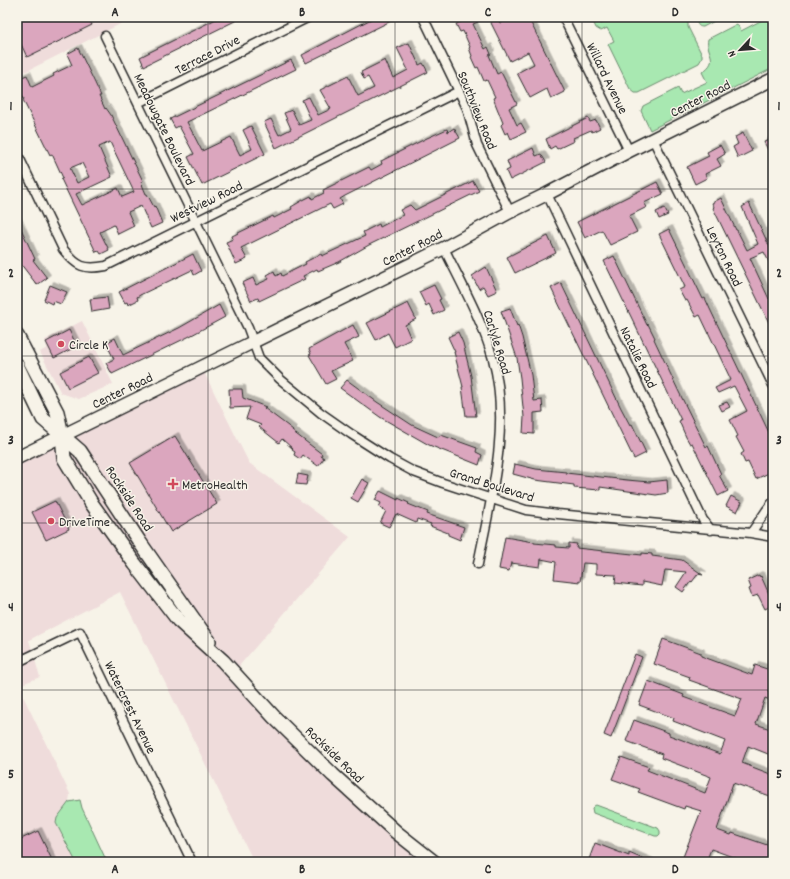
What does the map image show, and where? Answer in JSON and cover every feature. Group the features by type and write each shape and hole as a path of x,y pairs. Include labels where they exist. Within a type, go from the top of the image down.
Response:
{"main road":[{"name":"Center Road","path":"17,458 444,248 510,212 773,79"},
{"name":"Rockside Road","path":"17,336 57,412 62,435 64,458 92,504 178,620 223,660 274,716 333,776 396,832 434,862"},
{"name":"Rockside Road","path":"17,365 43,419 80,451 139,541 223,660"}],"street":[{"name":"Terrace Drive","path":"138,103 309,17"},
{"name":"Southview Road","path":"423,17 459,90 467,108 477,145 510,212"},
{"name":"Willard Avenue","path":"564,17 629,151"},
{"name":"Meadowgate Boulevard","path":"105,36 248,328 252,343"},
{"name":"Westview Road","path":"17,153 63,249 72,260 82,266 93,268 106,266 459,90"},
{"name":"Leyton Road","path":"653,139 773,385"},
{"name":"Natalie Road","path":"547,194 703,520 711,530"},
{"name":"Carlyle Road","path":"444,248 478,318 493,360 498,386 500,410 498,448 491,498 478,564"},
{"name":"Grand Boulevard","path":"252,343 262,362 320,412 390,459 414,472 443,483 526,510 751,533 773,537"},
{"path":"751,533 773,502"},
{"name":"Watercrest Avenue","path":"17,650 22,660 80,632 192,862"}],"shaded area":[{"path":"17,17 134,17 17,76"},
{"path":"82,321 113,384 79,399 61,393 40,352 47,348 45,340"},
{"path":"202,368 249,463 350,537 233,673 434,862 254,862 120,592 29,640 40,677 17,686 17,458"},
{"path":"17,693 24,698 70,794 69,802 57,818 56,823 76,862 17,862"}],"green space":[{"path":"591,17 597,17 601,24 608,21 606,17 688,17 688,27 702,55 702,58 699,63 639,93 635,93 630,89 608,44 614,41 607,28 601,31 596,28"},
{"path":"700,17 722,17 703,27 697,24"},
{"path":"766,17 773,17 773,68 650,130 641,111 643,106 678,88 681,94 707,82 702,72 711,64 708,39 737,24 741,31"},
{"path":"80,800 82,808 107,862 76,862 56,823 57,818 69,802"},
{"path":"596,805 658,828 660,834 655,836 593,813 592,808"}],"building":[{"path":"17,17 88,17 92,25 27,57 19,40 17,41"},
{"path":"220,17 243,17 144,66 140,57"},
{"path":"375,17 399,17 306,63 302,55"},
{"path":"472,17 476,17 478,22 473,24 485,49 488,47 491,54 489,55 497,74 501,72 517,104 509,108 517,125 521,123 526,132 511,139 508,132 505,134 501,125 503,123 493,98 495,97 487,80 484,81 478,67 476,68 471,57 470,47 463,31 460,32 456,24"},
{"path":"497,17 500,23 513,17 528,17 565,92 551,99 547,89 530,98 517,73 534,64 528,52 510,61 490,21"},
{"path":"409,43 419,65 423,63 428,72 276,148 264,122 271,119 279,135 291,129 284,113 292,110 299,125 311,120 302,100 309,97 318,115 331,109 320,90 348,76 358,96 374,88 368,77 364,79 361,72 385,60 393,78 408,70 397,48"},
{"path":"78,48 101,96 99,96 105,109 106,108 111,115 143,181 141,182 146,194 154,207 155,206 162,223 151,228 141,206 128,212 134,226 118,234 114,225 100,232 109,250 101,254 99,251 96,252 61,179 63,178 52,154 50,155 23,100 24,99 17,84 17,79 27,75 32,87 54,76 53,74 72,65 67,54","holes":["110,142 134,192 122,197 118,188 82,205 76,194 112,177 99,147","82,163 89,177 77,183 70,168"]},
{"path":"291,60 296,69 187,122 202,151 231,137 240,155 252,149 243,130 251,126 265,154 202,185 188,157 194,154 179,126 175,128 170,119"},
{"path":"588,118 590,122 596,120 600,128 592,132 591,130 573,138 574,141 557,149 555,146 550,149 546,139"},
{"path":"454,128 460,138 345,196 340,199 343,204 333,209 330,204 241,248 247,259 236,264 226,242 233,239 232,236 273,216 274,218 292,209 291,207 311,196 312,199 324,193 323,190 369,167 371,170 382,164 381,161 427,138 447,129 448,132"},
{"path":"743,133 752,151 738,158 733,147 738,144 735,137"},
{"path":"773,138 773,160 764,142"},
{"path":"720,145 725,154 717,159 721,166 705,174 707,178 695,184 687,167 709,156 707,152"},
{"path":"533,148 536,156 541,154 546,162 510,180 506,171 510,169 507,161"},
{"path":"473,181 479,191 369,245 339,262 318,271 317,269 303,276 305,279 259,301 258,298 251,301 242,283 253,278 256,285 269,279 267,275 274,271 276,276 281,273 282,276 306,264 305,262 321,254 322,256 365,236 363,232 379,224 380,227 403,215 400,210 410,205 415,210"},
{"path":"657,182 663,194 644,203 647,207 629,216 637,232 610,245 602,230 585,238 577,222"},
{"path":"721,198 747,250 758,244 742,207 749,203 773,254 773,270 764,252 750,258 769,299 773,297 773,331 713,208 712,203"},
{"path":"664,208 668,215 659,219 656,212"},
{"path":"17,220 35,259 33,260 47,278 37,285 20,263 17,265"},
{"path":"669,229 703,299 705,298 773,441 773,471 756,479 748,462 745,463 741,454 744,452 736,437 738,436 730,420 747,411 734,386 718,393 715,388 731,380 700,315 696,317 687,300 685,301 679,290 685,287 659,234"},
{"path":"548,236 556,253 515,273 507,257"},
{"path":"193,254 201,271 194,275 192,270 140,295 137,297 138,300 128,305 127,302 125,303 119,292"},
{"path":"614,256 647,325 648,324 655,338 654,339 679,392 721,474 719,475 728,491 718,496 692,443 690,444 686,437 679,421 681,420 604,261"},
{"path":"486,267 497,291 488,295 483,286 479,289 472,276"},
{"path":"561,283 621,408 630,425 632,424 646,453 634,459 551,288"},
{"path":"50,285 67,292 61,304 53,301 52,304 44,300"},
{"path":"434,285 441,299 439,300 444,310 434,315 429,304 426,306 419,292"},
{"path":"107,297 109,309 92,312 90,299"},
{"path":"408,303 416,319 405,325 411,339 395,347 388,333 376,340 367,323"},
{"path":"219,305 225,317 112,374 106,363 114,359 106,343 115,338 123,355 179,328"},
{"path":"510,308 522,337 531,375 534,401 542,400 543,412 534,413 534,434 523,433 524,417 517,358 501,311"},
{"path":"353,325 359,337 344,344 353,361 331,371 336,379 326,384 309,355 311,354 309,349"},
{"name":"Circle K","path":"69,330 77,346 54,358 46,342"},
{"path":"458,332 463,343 471,376 476,416 466,416 463,387 455,352 448,337"},
{"name":"Circle K","path":"89,357 98,373 68,388 60,372"},
{"path":"347,380 412,425 438,437 441,435 477,448 476,452 482,455 479,465 429,445 380,417 340,388"},
{"path":"229,389 242,389 243,398 266,407 264,408 322,454 321,456 324,458 318,466 303,455 300,459 294,455 295,452 292,450 293,449 282,439 279,443 259,427 261,425 246,419 250,407 230,408"},
{"path":"727,402 730,407 722,411 719,405"},
{"name":"MetroHealth","path":"175,436 217,504 171,532 130,463"},
{"path":"515,464 536,469 627,480 649,482 667,480 668,493 656,495 600,487 600,490 574,488 574,485 535,480 513,474"},
{"path":"298,474 308,476 306,485 296,484"},
{"path":"362,479 369,483 358,502 351,498"},
{"path":"380,491 428,512 427,514 464,527 460,540 448,535 448,533 430,526 431,524 417,519 416,523 396,514 389,527 380,523 386,511 379,507 381,503 375,500"},
{"path":"731,496 742,502 737,512 726,506"},
{"name":"DriveTime","path":"55,501 69,529 46,540 32,512"},
{"path":"505,537 534,543 556,545 556,547 569,548 569,543 577,544 576,548 642,555 642,553 652,554 652,556 682,560 703,575 698,574 683,592 676,587 686,572 665,570 662,586 642,582 642,586 615,583 616,575 596,574 596,564 583,563 580,582 554,579 556,562 541,559 540,567 511,563 509,571 499,569"},
{"path":"759,575 760,577 761,576 773,603 773,605 765,609 758,595 752,597 749,589 751,588 748,580"},
{"path":"663,639 701,653 701,656 752,675 755,665 773,671 773,678 768,692 773,694 773,701 765,698 756,724 773,730 773,756 748,746 742,763 773,775 773,797 733,783 717,830 731,835 732,833 773,847 773,862 746,862 711,849 706,862 681,862 701,811 685,806 684,809 638,792 640,789 612,779 621,757 649,767 647,770 705,793 711,777 661,758 662,754 626,741 634,720 720,754 725,741 673,721 674,718 639,705 648,681 684,695 683,697 735,716 742,699 689,680 690,677 654,664"},
{"path":"635,654 642,657 611,738 604,735"},
{"path":"38,831 53,862 17,862 17,841"},
{"path":"595,843 629,856 629,853 650,862 588,862"}],"place":[{"name":"Circle K","path":"61,344"},
{"name":"MetroHealth","path":"173,484"},
{"name":"DriveTime","path":"51,521"}]}
